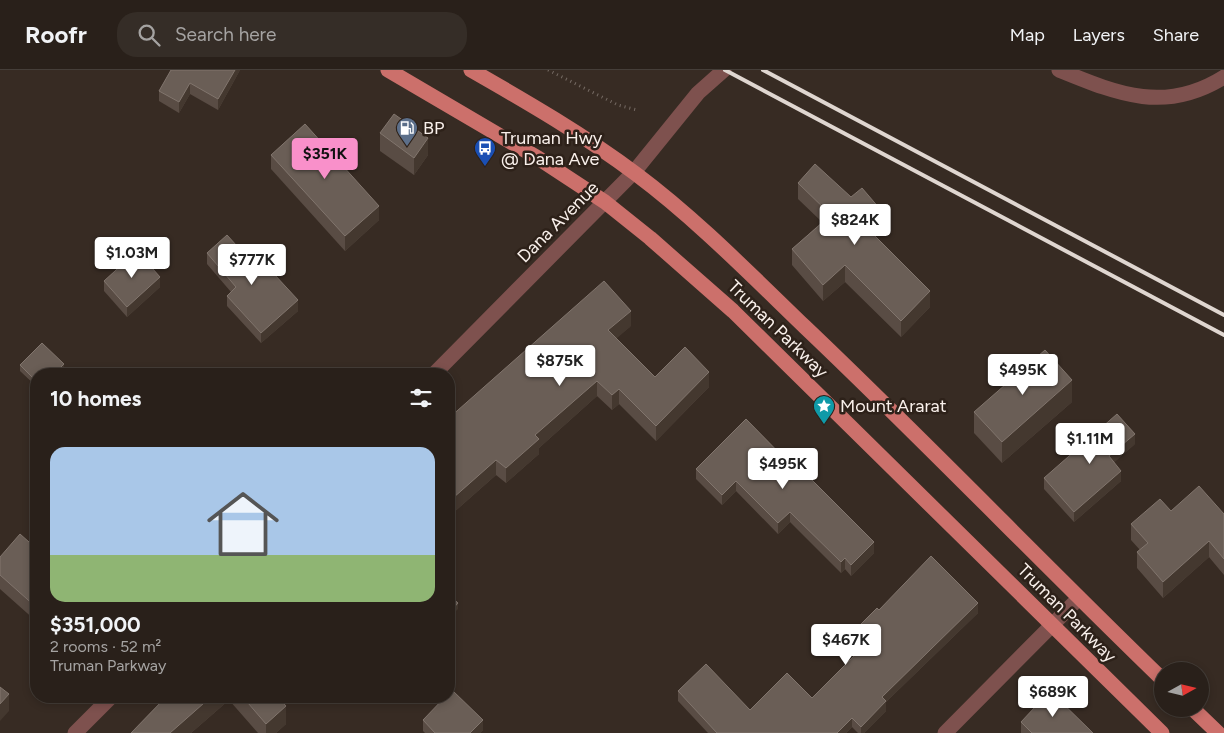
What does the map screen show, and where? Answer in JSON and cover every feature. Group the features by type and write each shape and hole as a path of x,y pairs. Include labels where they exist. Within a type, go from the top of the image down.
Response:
{"main road":[{"name":"Truman Parkway","path":"388,70 538,158 605,202 650,238 733,311 1162,733"},
{"name":"Truman Parkway","path":"471,70 585,139 634,172 672,202 838,358 1154,671"},
{"path":"1202,718 1218,733"}],"street":[{"name":"Dana Avenue","path":"440,368 634,172 698,93 724,70"},
{"path":"1059,70 1118,92 1151,98 1183,95 1200,91 1224,77"},
{"path":"945,733 1079,598"},
{"path":"75,733 105,703"}],"path":[{"path":"548,70 618,105 637,110"}],"building":[{"path":"171,70 235,70 218,99 190,83 179,102 159,91"},
{"path":"394,114 428,138 414,158 380,133"},
{"path":"305,124 379,206 345,236 271,155"},
{"path":"815,164 851,197 862,188 880,209 863,224 930,291 901,321 845,265 823,285 792,249 831,215 798,183"},
{"path":"227,235 256,267 262,261 298,300 261,333 227,296 236,287 207,253"},
{"path":"137,251 160,277 127,307 104,281"},
{"path":"604,281 631,311 608,330 655,377 685,347 709,372 656,426 619,389 612,395 597,381 535,435 539,439 506,468 496,460 455,496 455,413"},
{"path":"42,343 64,364 60,368 30,368 30,375 20,365"},
{"path":"1045,350 1072,380 1002,442 974,412"},
{"path":"1117,414 1135,434 1109,456 1121,471 1074,512 1044,478"},
{"path":"746,419 791,465 794,462 874,542 851,565 845,558 841,562 790,512 778,523 736,481 722,495 696,469"},
{"path":"1199,486 1224,514 1224,559 1209,541 1163,582 1137,552 1148,543 1131,524 1160,499 1171,511"},
{"path":"20,534 29,542 30,541 30,602 0,575 0,557"},
{"path":"931,556 978,603 882,697 886,701 861,727 852,718 837,733 717,733 678,691 706,664 750,710 787,673 812,698 871,639 858,627 877,608 879,610"},
{"path":"0,687 9,694 0,704"},
{"path":"1050,691 1093,733 1032,733 1021,722"},
{"path":"455,693 483,720 470,733 435,733 423,720 439,703 455,703"},
{"path":"160,703 204,703 170,733 131,733"},
{"path":"248,703 283,703 286,706 266,724"}],"railway":[{"path":"725,70 1224,335"},
{"path":"763,70 1224,315"}],"place":[{"name":"BP","path":"407,147"},
{"name":"Truman Hwy @ Dana Ave","path":"485,167"},
{"name":"Mount Ararat","path":"824,425"}]}
